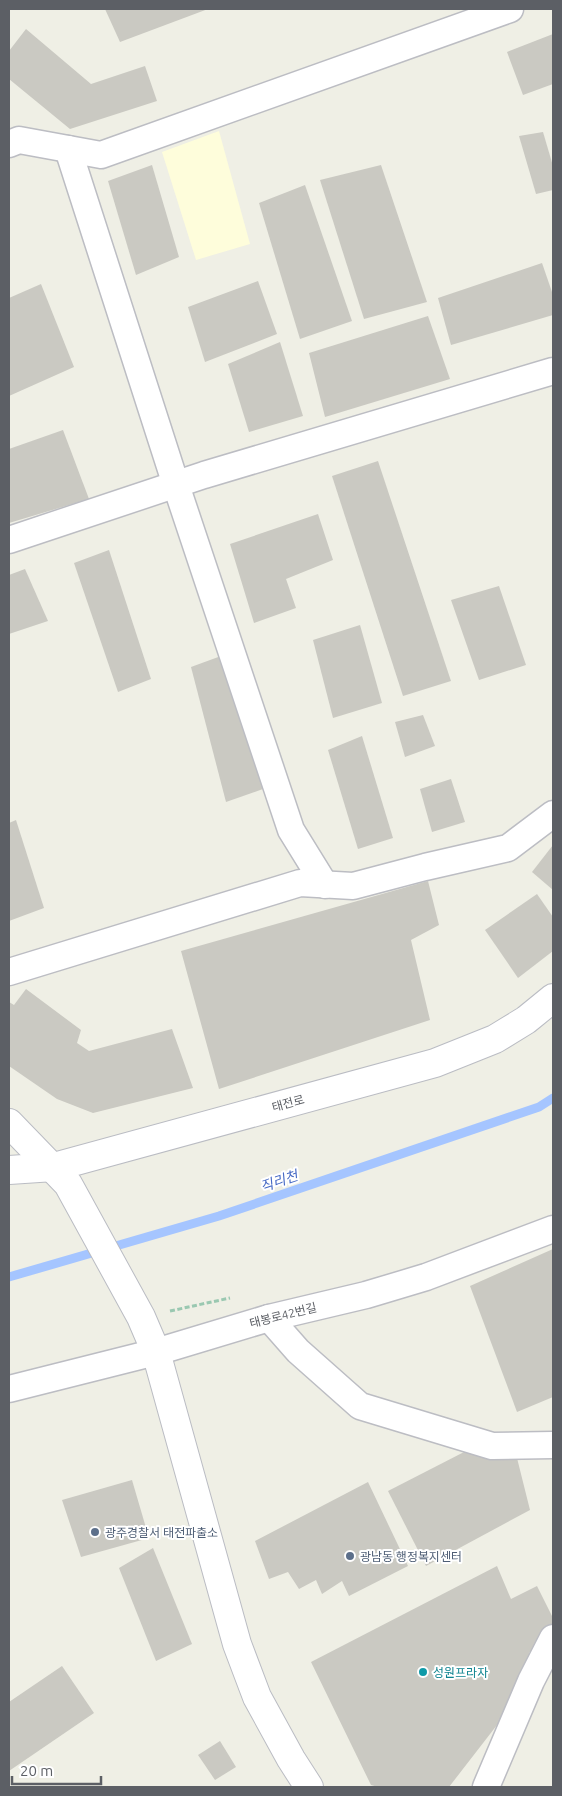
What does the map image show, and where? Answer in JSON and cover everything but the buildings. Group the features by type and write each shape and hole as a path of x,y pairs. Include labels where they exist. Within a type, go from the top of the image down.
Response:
{"street":[{"path":"12,135 101,155 510,9"},
{"path":"68,149 176,485 291,830 325,884"},
{"path":"9,540 176,485 553,371"},
{"path":"9,972 300,883 353,886 425,866 508,848 553,814"},
{"name":"태전로","path":"9,1170 61,1176 435,1063 495,1039 526,1020 553,998"},
{"path":"9,1123 61,1176 140,1317 156,1352 237,1644 257,1698 309,1787"},
{"name":"태봉로42번길","path":"9,1389 156,1352 270,1318 366,1296 426,1277 553,1229"},
{"path":"270,1318 298,1351 360,1406 492,1446 553,1444"},
{"path":"486,1787 531,1682 553,1638"}],"shaded area":[{"path":"219,131 250,244 196,260 162,152"}],"waterway":[{"name":"직리천","path":"9,1277 219,1216 539,1107 553,1098"}],"place":[{"name":"광주경찰서 태전파출소","path":"95,1532"},
{"name":"광남동 행정복지센터","path":"350,1556"},
{"name":"성원프라자","path":"423,1672"}]}
